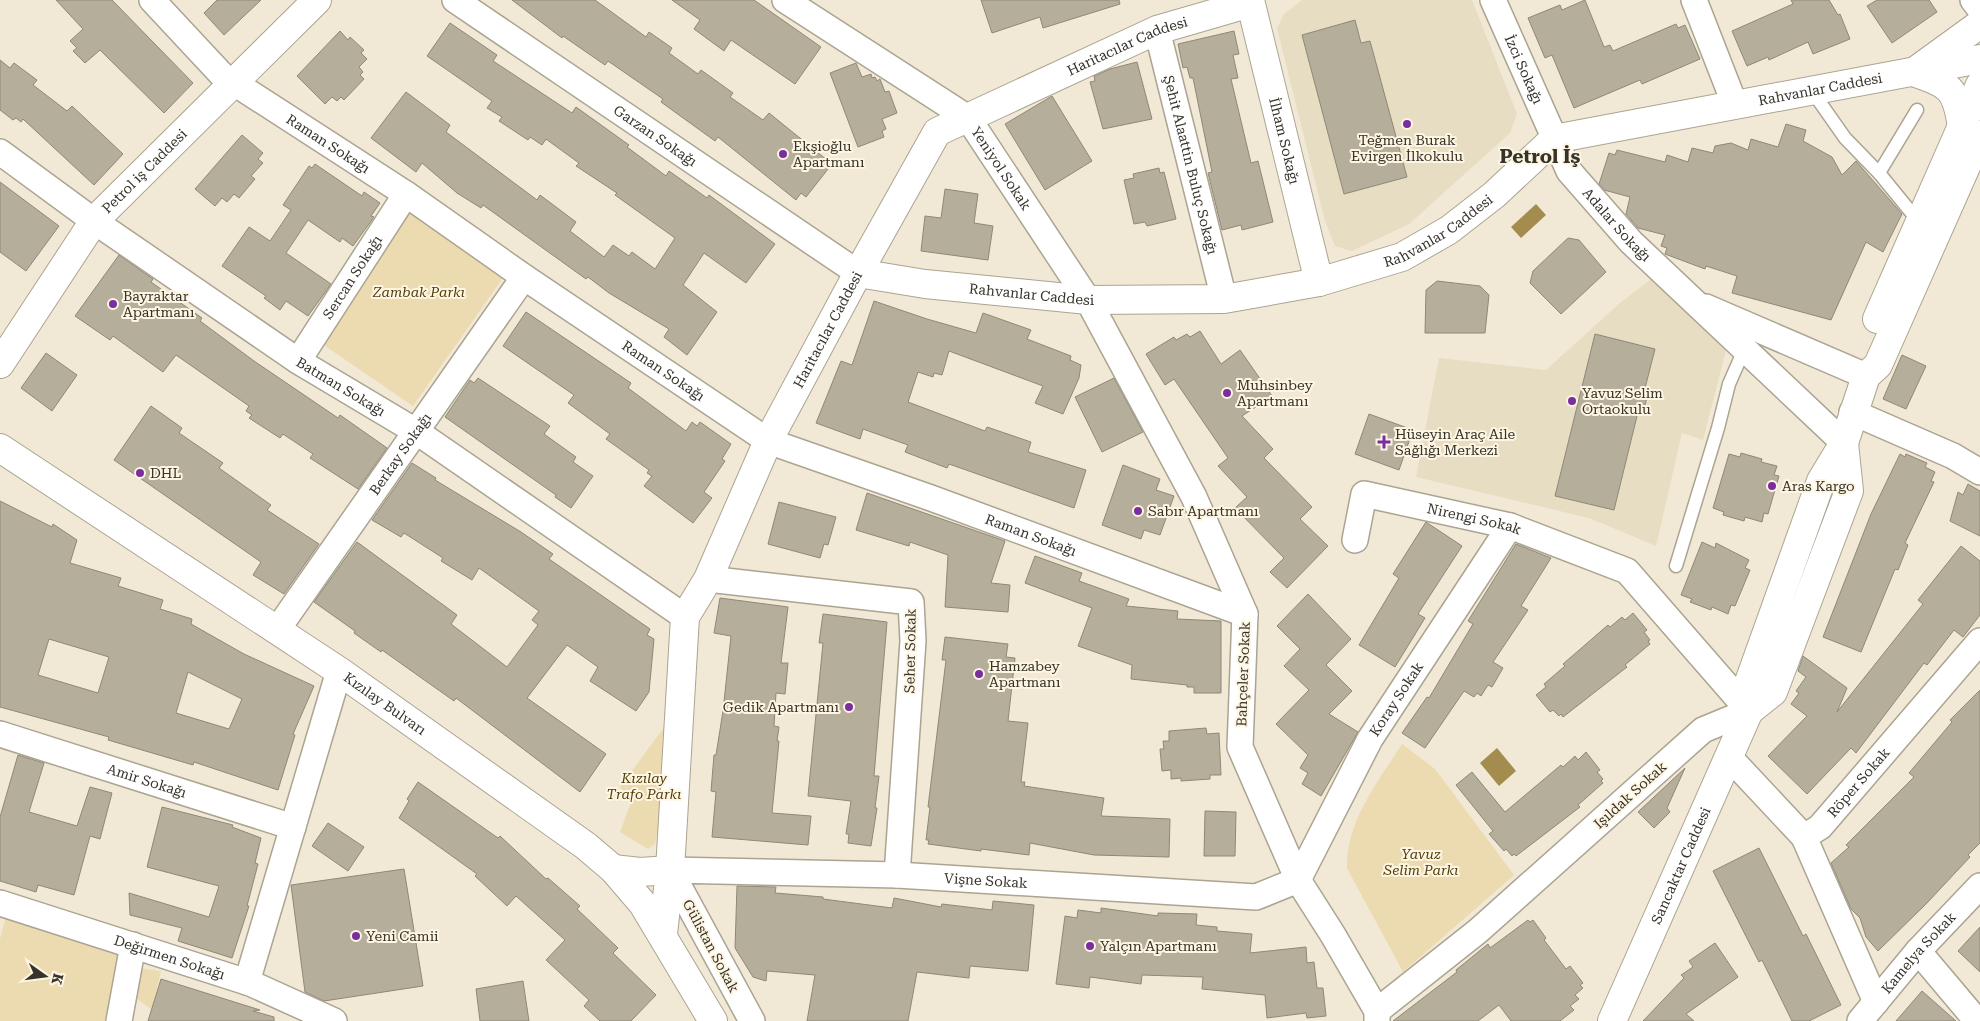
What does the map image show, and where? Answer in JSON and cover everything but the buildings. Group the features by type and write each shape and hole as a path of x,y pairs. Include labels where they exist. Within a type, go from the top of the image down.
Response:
{"street":[{"name":"Raman Sokağı","path":"152,0 222,74 233,82 406,194 524,277 768,441 931,498 1245,614"},
{"name":"Petrol iş Caddesi","path":"0,364 94,221 317,0"},
{"name":"Garzan Sokağı","path":"455,0 858,272"},
{"name":"Yeniyol Sokak","path":"785,0 968,118 1088,300"},
{"name":"İzci Sokağı","path":"1493,0 1554,138"},
{"path":"1694,0 1735,105"},
{"path":"1973,0 1980,9"},
{"name":"Haritacılar Caddesi","path":"663,934 670,870 685,617 708,580 768,441 858,272 937,132 1157,30 1252,1"},
{"name":"İlham Sokağı","path":"1252,1 1319,282"},
{"path":"1913,72 1980,24"},
{"name":"Şehit Alaattin Buluç Sokağı","path":"1157,30 1224,299"},
{"name":"Rahvanlar Caddesi","path":"858,272 925,284 1088,300 1224,299 1319,282 1402,257 1449,230 1494,195 1554,138 1980,59"},
{"path":"1913,72 1945,84 1958,101 1971,131"},
{"path":"1749,711 1749,682 1821,481 1844,443 1852,412 1866,376 1878,365 1971,131 1980,85"},
{"path":"1866,376 1860,361 1864,350 1920,223 1971,131"},
{"name":"Adalar Sokağı","path":"1554,138 1569,171 1631,242 1844,443"},
{"name":"Batman Sokağı","path":"0,152 94,221 298,361 417,432 685,617"},
{"name":"Sercan Sokağı","path":"298,361 406,194"},
{"name":"Berkay Sokağı","path":"278,630 524,277"},
{"name":"Bahçeler Sokak","path":"1088,300 1194,496 1245,614 1240,747 1298,880 1334,935 1377,1016"},
{"name":"Adalar Sokağı","path":"1692,301 1866,376"},
{"path":"1852,412 1953,456 1980,472"},
{"name":"Kızılay Bulvarı","path":"0,448 339,670 586,846 613,869 643,904 663,934 713,1021"},
{"name":"Nirengi Sokak","path":"1355,540 1364,494 1510,526 1627,572 1749,711"},
{"name":"Koray Sokak","path":"1298,880 1370,739 1510,526"},
{"name":"Seher Sokak","path":"708,580 911,602 913,641 897,875"},
{"name":"Röper Sokak","path":"1804,837 1820,827 1980,641"},
{"path":"247,982 339,670"},
{"name":"Sancaktar Caddesi","path":"1612,1021 1730,758 1749,711"},
{"name":"Işıldak Sokak","path":"1377,1016 1478,932 1703,730 1749,711"},
{"name":"Amir Sokağı","path":"0,734 293,827"},
{"path":"1730,758 1804,837 1876,1002"},
{"path":"613,869 640,872 670,870"},
{"path":"643,904 670,870"},
{"name":"Vişne Sokak","path":"670,870 897,875 1256,898 1298,880"},
{"name":"Gülistan Sokak","path":"670,870 752,1021"},
{"name":"Kamelya Sokak","path":"1860,1021 1918,951 1980,886"},
{"name":"Değirmen Sokağı","path":"0,903 247,982 334,1021"},
{"path":"120,1021 133,945"},
{"path":"1918,951 1977,1021"}],"lane":[{"path":"1812,91 1845,138 1878,173 1920,223"},
{"path":"1878,173 1917,110"},
{"path":"1676,566 1718,428 1729,384 1744,350"}],"shaded area":[{"name":"Teğmen Burak Evirgen İlkokulu","path":"1302,0 1472,0 1517,114 1510,133 1409,224 1352,251 1335,246 1325,221 1277,28 1284,14"},
{"path":"1536,204 1546,215 1521,238 1511,227"},
{"name":"Yavuz Selim Ortaokulu","path":"1654,277 1726,350 1703,440 1682,433 1656,546 1589,518 1416,477 1439,358 1546,370 1620,303"},
{"path":"1497,748 1516,771 1499,786 1480,763"}],"green space":[{"name":"Zambak Parkı","path":"404,204 505,275 413,406 315,339"},
{"name":"Kızılay Trafo Parkı","path":"665,726 662,807 655,844 648,849 620,832 632,800 620,787"},
{"name":"Yavuz Selim Parkı","path":"1402,744 1435,769 1514,875 1403,972 1347,868 1348,851 1358,818 1365,803"},
{"path":"7,912 125,950 113,1021 0,1021 0,939"},
{"path":"139,968 161,971 152,1010 135,997"}],"place":[{"name":"Teğmen Burak Evirgen İlkokulu","path":"1407,124"},
{"name":"Ekşioğlu Apartmanı","path":"783,154"},
{"name":"Bayraktar Apartmanı","path":"113,304"},
{"name":"Muhsinbey Apartmanı","path":"1227,393"},
{"name":"Yavuz Selim Ortaokulu","path":"1572,401"},
{"name":"Hüseyin Araç Aile Sağlığı Merkezi","path":"1384,442"},
{"name":"DHL","path":"140,473"},
{"name":"Aras Kargo","path":"1772,486"},
{"name":"Sabır Apartmanı","path":"1138,511"},
{"name":"Hamzabey Apartmanı","path":"979,674"},
{"name":"Gedik Apartmanı","path":"849,707"},
{"name":"Yeni Camii","path":"356,936"},
{"name":"Yalçın Apartmanı","path":"1090,946"}],"district":[{"name":"Petrol İş","path":"1540,156"}]}
